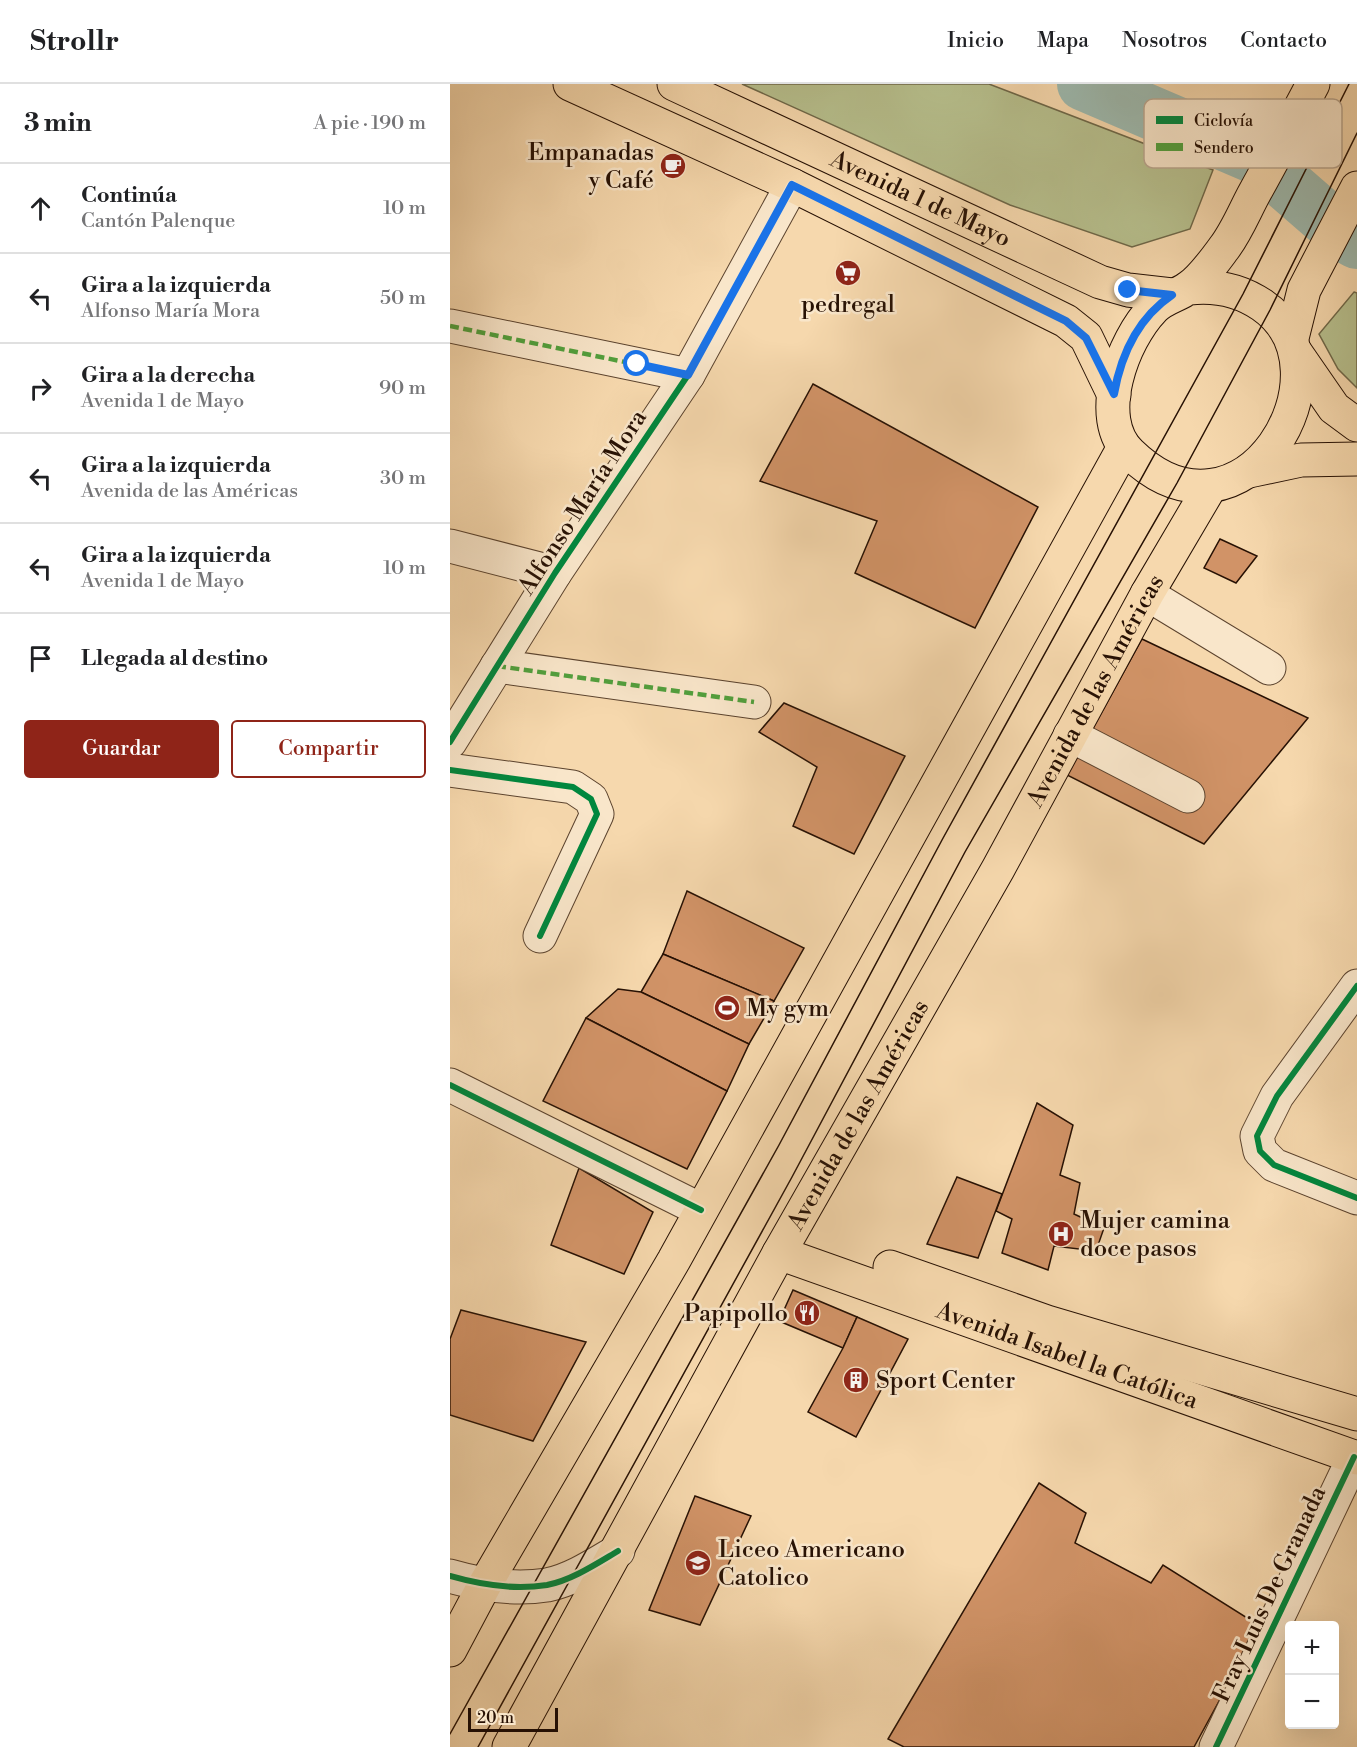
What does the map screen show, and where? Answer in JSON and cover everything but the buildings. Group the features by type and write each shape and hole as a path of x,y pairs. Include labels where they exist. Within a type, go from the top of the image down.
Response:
{"main road":[{"name":"Avenida 1 de Mayo","path":"570,84 792,185 1066,321 1086,338 1114,394"},
{"name":"Avenida 1 de Mayo","path":"674,84 1100,282 1128,290 1180,292"},
{"path":"1305,99 1313,84"},
{"path":"1268,168 1232,235 1180,292 1148,315 1129,345 1118,369 1114,394 1116,427 1124,447 1146,469 1177,483 1210,487 1230,483 1250,471 1278,442 1286,428 1298,384 1294,346 1304,290 1357,188"},
{"path":"1180,292 1223,288 1243,294 1270,310 1334,408 1357,425"},
{"path":"450,1650 484,1586 701,1210 1124,447"},
{"path":"1250,471 1301,460 1357,459"},
{"name":"Avenida de las Américas","path":"509,1747 786,1243 998,869 1147,594 1210,487"},
{"name":"Avenida Isabel la Católica","path":"786,1243 1357,1414"},
{"name":"Avenida Isabel la Católica","path":"786,1243 1356,1457"}],"street":[{"name":"Alfonso María Mora","path":"450,742 555,573 688,375 792,185"},
{"path":"450,326 688,375"},
{"path":"450,546 555,573"},
{"path":"1147,594 1269,668"},
{"path":"497,666 754,702"},
{"path":"1070,735 1188,796"},
{"path":"450,770 573,787 591,800 597,813 540,936"},
{"path":"1357,986 1277,1096 1257,1136 1260,1151 1274,1165 1357,1198"},
{"path":"450,1085 701,1210"},
{"name":"Fray Luis De Granada","path":"1216,1747 1356,1457"},
{"path":"450,1576 484,1586 547,1585 583,1571 618,1551"}],"green space":[{"path":"742,84 989,84 1144,144 1144,168 1208,168 1213,170 1190,229 1132,247 1010,205"},
{"path":"1354,292 1357,293 1357,388 1338,369 1319,334"}],"waterway":[{"path":"1084,84 1144,110"},
{"path":"1268,168 1346,236 1357,242"}],"tram line":[{"path":"1341,99 1349,84"},
{"path":"1342,164 1357,133"},
{"path":"450,1734 779,1145 942,840 1243,294 1307,168"},
{"path":"478,1747 792,1177 965,852 1177,483 1270,310 1340,168"}],"marked path":[{"path":"450,326 688,375"},
{"path":"497,666 754,702"}],"cycle path":[{"path":"450,742 555,573 688,375 792,185"},
{"path":"450,770 573,787 591,799 597,814 540,936"},
{"path":"1357,986 1277,1096 1257,1136 1260,1151 1274,1165 1357,1198"},
{"path":"450,1085 701,1210"},
{"path":"1216,1747 1354,1457"},
{"path":"450,1576 498,1586 547,1585 575,1575 618,1551"}],"place":[{"name":"Empanadas y Café","path":"673,166"},
{"name":"pedregal","path":"848,273"},
{"name":"My gym","path":"727,1008"},
{"name":"Mujer camina doce pasos","path":"1061,1234"},
{"name":"Papipollo","path":"807,1313"},
{"name":"Sport Center","path":"856,1380"},
{"name":"Liceo Americano Catolico","path":"698,1563"}],"route":[{"path":"637,364 688,375 792,185 1066,321 1086,338 1114,394 1118,369 1129,345 1155,306 1172,295 1128,290"}]}
